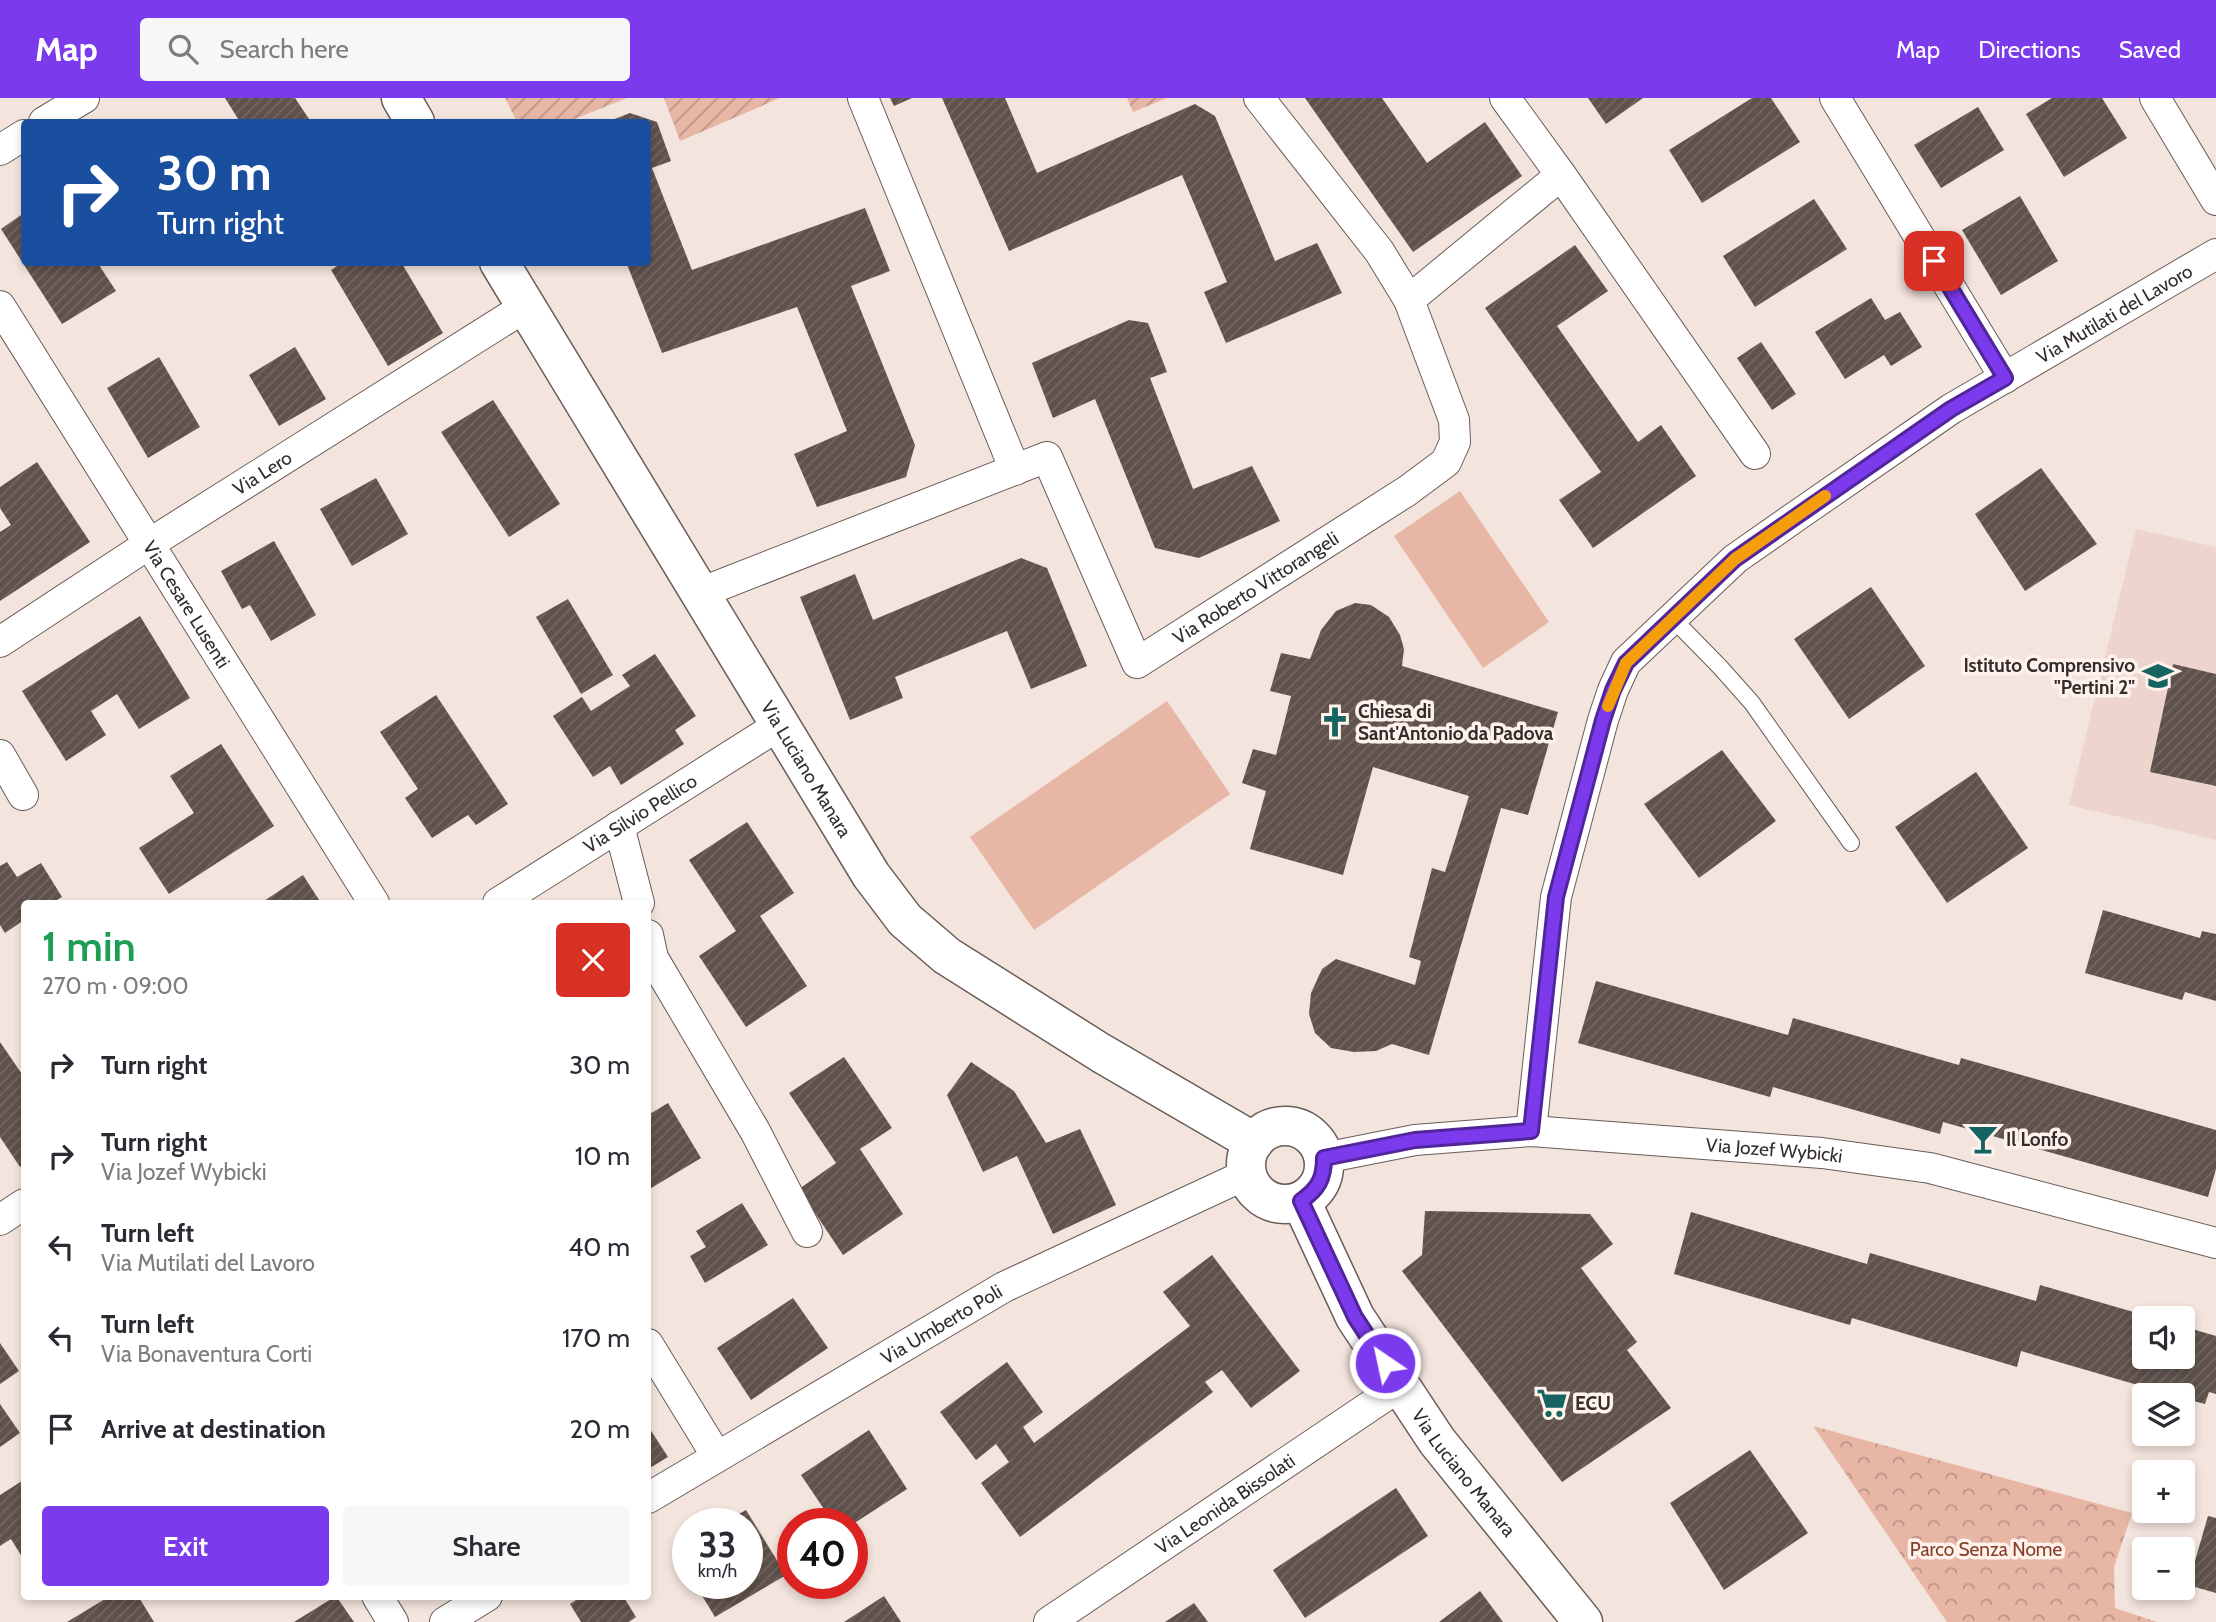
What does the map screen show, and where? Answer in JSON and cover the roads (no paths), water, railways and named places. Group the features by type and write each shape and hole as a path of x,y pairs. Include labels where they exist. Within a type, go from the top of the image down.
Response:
{"street":[{"path":"49,119 84,98"},
{"path":"401,98 413,119"},
{"path":"863,98 1015,470"},
{"name":"Via Roberto Vittorangeli","path":"700,593 1047,457 1137,663 1407,491 1446,462 1455,442 1454,419 1409,300 1380,251 1259,98"},
{"path":"1505,98 1562,175 1755,454"},
{"path":"1835,98 2005,378"},
{"path":"2155,98 2216,200"},
{"path":"0,150 21,137"},
{"path":"1409,300 1562,175"},
{"name":"Via Mutilati del Lavoro","path":"1531,1131 1556,897 1603,720 1626,663 1735,559 1951,409 2216,254"},
{"name":"Via Luciano Manara","path":"501,266 871,875 905,920 947,956 1068,1032 1250,1158"},
{"name":"Via Cesare Lusenti","path":"0,306 372,900"},
{"name":"Via Lero","path":"0,642 149,544 526,307"},
{"name":"Via Silvio Pellico","path":"503,900 781,724"},
{"path":"0,755 23,794"},
{"path":"619,827 638,900"},
{"path":"651,949 653,958 755,1131 807,1232"},
{"path":"1275,1127 1301,1129 1312,1136 1320,1146 1324,1158 1320,1184 1312,1194 1301,1201 1290,1205 1268,1200 1251,1185 1250,1158 1263,1132 1275,1127"},
{"name":"Via Jozef Wybicki","path":"1324,1158 1415,1140 1531,1131 1822,1153 1930,1168 2216,1243"},
{"name":"Via Umberto Poli","path":"651,1496 716,1455 1004,1287 1250,1158"},
{"name":"Via Luciano Manara","path":"1301,1201 1355,1317 1400,1386 1437,1441 1583,1622"},
{"path":"0,1220 21,1206"},
{"path":"651,1349 716,1455"},
{"name":"Via Leonida Bissolati","path":"1049,1622 1400,1386"},
{"path":"379,1600 393,1622"},
{"path":"444,1622 480,1600"}],"lane":[{"path":"1672,618 1752,703 1851,843"}],"place":[{"name":"Istituto Comprensivo \"Pertini 2\"","path":"2158,676"},
{"name":"Chiesa di Sant'Antonio da Padova","path":"1335,722"},
{"name":"Il Lonfo","path":"1983,1139"},
{"name":"ECU","path":"1552,1403"}],"park label":[{"name":"Parco Senza Nome","path":"1986,1549"}]}
